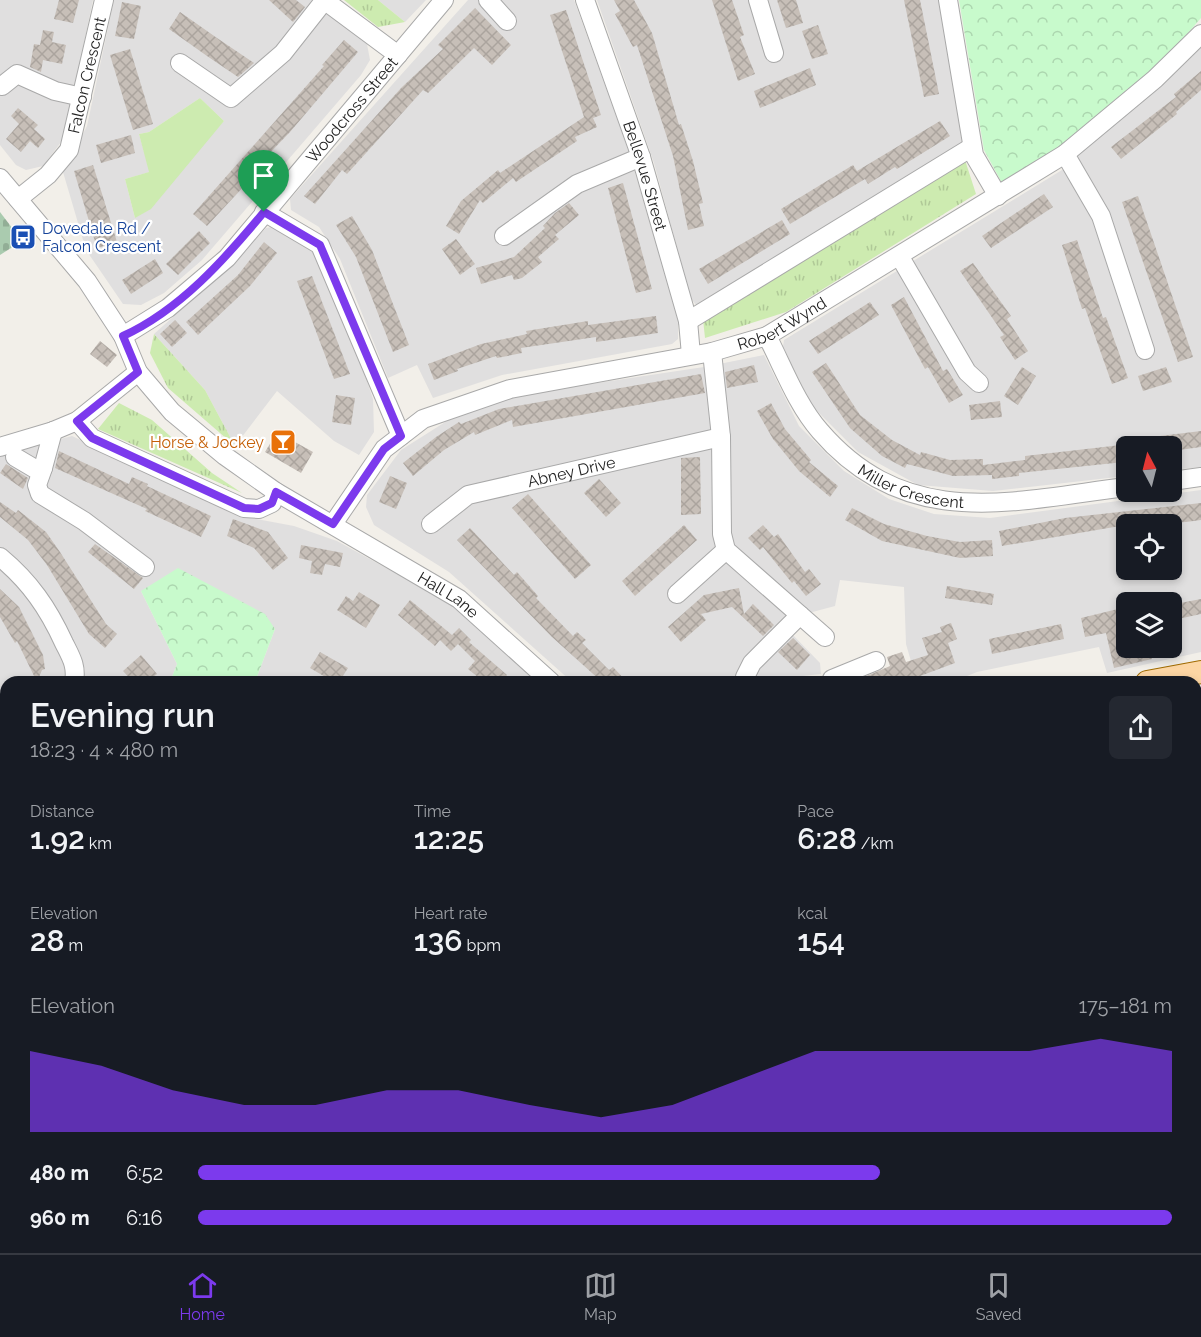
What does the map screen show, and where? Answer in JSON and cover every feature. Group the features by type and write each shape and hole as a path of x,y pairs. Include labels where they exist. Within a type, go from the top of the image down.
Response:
{"main road":[{"path":"1179,676 1201,672"}],"street":[{"name":"Falcon Crescent","path":"18,199 48,175 69,150 104,0"},
{"path":"180,63 231,98 283,53 324,0 398,55"},
{"name":"Woodcross Street","path":"123,336 168,308 227,258 444,0"},
{"path":"488,0 507,21"},
{"name":"Bellevue Street","path":"585,0 626,108 641,157 688,321 691,355"},
{"path":"758,0 774,52"},
{"path":"948,0 974,155 998,196"},
{"name":"Robert Wynd","path":"333,524 384,449 423,419 510,389 712,351 767,336 900,257 1065,154 1155,80 1201,34"},
{"path":"2,86 13,74 17,74 55,91 82,97"},
{"path":"688,321 972,147"},
{"path":"1065,154 1101,216 1145,350"},
{"path":"504,236 577,184 641,157"},
{"path":"0,178 87,281 123,336"},
{"path":"264,212 320,245 401,436"},
{"path":"900,257 967,372 979,383"},
{"name":"Hall Lane","path":"123,336 138,372 172,411 225,456 276,492 459,599 544,676"},
{"name":"Miller Crescent","path":"767,336 800,400 820,431 856,464 896,489 928,500 984,504 1116,488"},
{"path":"712,351 721,438 722,534 726,550 825,637"},
{"path":"8,452 77,421 138,372"},
{"path":"77,421 92,438 244,508 259,509 272,503 276,492"},
{"path":"53,431 37,485 40,494 97,530 145,567"},
{"name":"Abney Drive","path":"431,524 468,495 721,438"},
{"path":"8,452 37,470 43,468"},
{"path":"1182,480 1201,477"},
{"path":"677,594 726,550"},
{"path":"0,557 19,572 40,596 81,671"},
{"path":"746,676 752,663 800,615"},
{"path":"839,676 876,661"}],"shaded area":[{"path":"0,0 93,0 64,138 43,166 26,170 16,165 0,145"},
{"path":"114,0 313,0 367,44 370,60 361,75 202,260 164,293 141,305 123,304 86,250 63,172 87,126","holes":["200,98 224,121 135,218 125,179 150,172 139,134 149,132"]},
{"path":"378,0 426,0 405,22"},
{"path":"468,0 574,0 627,145 678,318 678,339 672,344 502,375 433,398 417,365 388,378 340,259 319,227 291,210 290,199"},
{"path":"597,0 942,0 966,142 698,307 691,299 654,163"},
{"path":"1201,46 1201,467 1182,469 1182,436 1116,436 1116,477 993,491 918,485 858,452 813,407 783,347 784,340 1062,170"},
{"path":"277,226 316,254 358,354 373,399 374,432 359,455 334,441 277,391 235,446 205,390 154,334 233,263 266,228"},
{"path":"764,355 799,426 844,471 889,499 934,514 990,518 1116,501 1182,502 1182,493 1201,490 1201,652 1182,656 1182,592 1116,592 1116,658 1174,658 1107,673 1099,647 967,676 915,676 906,644 904,587 840,580 835,606 805,614 789,631 820,663 821,674 802,676 565,676 449,572 374,525 366,507 367,495 401,450 450,419 517,395 704,367"},
{"path":"72,436 246,517 294,526 337,541 448,602 531,676 257,676 275,629 141,591 177,664 172,676 0,676 0,455"}],"green space":[{"path":"344,0 378,0 405,22 378,27"},
{"path":"959,0 1201,0 1201,18 1158,65 1109,109 1057,149 1002,183 984,150"},
{"path":"200,98 224,121 151,209 135,218 125,179 149,172 139,134 149,132"},
{"path":"965,160 976,194 786,312 705,338 703,319"},
{"path":"0,212 22,241 0,255"},
{"path":"154,334 205,390 235,446 168,388 150,353"},
{"path":"119,403 152,420 212,473 242,493 98,429"},
{"path":"178,568 265,614 275,629 257,676 172,676 177,664 141,591"}],"building":[{"path":"59,0 79,0 73,23 54,19"},
{"path":"269,0 296,0 305,7 293,22"},
{"path":"614,0 634,0 652,33 679,125 681,124 693,161 703,203 699,204 704,226 688,230 673,156 637,45 633,47 615,14 620,11"},
{"path":"712,0 732,0 744,35 740,37 755,74 738,81"},
{"path":"777,0 796,0 803,23 786,28"},
{"path":"904,0 920,0 939,94 924,97"},
{"path":"122,2 141,6 134,39 115,36"},
{"path":"475,8 511,45 492,65 474,48 428,93 423,90 347,174 342,170 315,204 304,196 402,87 443,49 438,45"},
{"path":"566,10 601,115 593,118 597,127 575,137 577,141 516,182 513,178 483,203 480,200 459,234 446,226 461,201 498,170 500,173 584,117 550,15"},
{"path":"180,12 254,63 238,77 207,56 169,29"},
{"path":"818,25 828,54 812,59 802,31"},
{"path":"43,30 54,32 52,42 66,45 62,64 43,60 41,72 30,67 34,44 40,45"},
{"path":"344,40 358,52 290,132 243,181 246,184 207,226 193,214 324,66 322,65"},
{"path":"130,49 153,124 133,130 110,55"},
{"path":"810,68 816,85 760,108 754,91"},
{"path":"1201,71 1201,90 1176,112 1177,114 1121,159 1111,147 1176,97 1174,94"},
{"path":"18,108 38,125 34,129 45,139 38,148 30,141 21,152 6,139 19,124 11,116"},
{"path":"940,121 950,136 897,169 895,167 868,184 865,179 790,224 781,209 853,165 857,171"},
{"path":"131,135 135,153 101,163 96,145"},
{"path":"93,165 117,242 97,248 74,171"},
{"path":"623,183 652,289 636,293 608,188"},
{"path":"1044,194 1053,207 991,248 982,236"},
{"path":"1138,196 1193,357 1178,362 1122,202"},
{"path":"569,203 579,215 555,235 559,239 538,257 542,262 522,278 514,280 512,275 481,284 476,268 514,257 545,228 543,226 555,213"},
{"path":"352,216 372,250 409,345 393,352 356,257 336,225"},
{"path":"782,220 790,234 708,284 699,269"},
{"path":"199,231 210,243 178,275 166,264"},
{"path":"456,239 475,264 460,275 442,249"},
{"path":"1077,240 1103,318 1106,317 1128,378 1112,384 1085,308 1082,309 1062,245"},
{"path":"264,242 277,253 250,286 198,335 186,322 238,275"},
{"path":"155,259 163,273 131,294 122,280"},
{"path":"973,263 1011,316 1007,319 1028,351 1015,360 1000,337 1004,335 960,271"},
{"path":"312,276 350,374 334,379 297,281"},
{"path":"904,297 943,371 947,369 963,395 949,403 928,367 925,369 891,305"},
{"path":"870,302 879,315 818,354 809,341"},
{"path":"656,316 658,333 596,342 596,337 521,348 522,353 497,358 496,356 457,369 458,371 434,380 428,364 481,344 527,334 526,331 588,321 588,325"},
{"path":"175,320 187,333 172,347 160,334"},
{"path":"100,341 117,355 107,367 90,354"},
{"path":"826,363 860,415 892,440 920,455 921,452 950,460 983,459 983,465 1025,460 1025,456 1116,446 1116,463 1019,473 1019,476 992,479 992,475 953,476 907,464 905,468 882,456 850,428 812,372"},
{"path":"754,365 758,382 727,388 725,372"},
{"path":"1022,367 1036,376 1018,405 1004,396"},
{"path":"1166,367 1172,382 1143,391 1138,376"},
{"path":"701,374 705,393 513,427 512,420 475,435 474,432 444,450 413,476 403,463 459,422 461,424 499,409"},
{"path":"336,395 355,398 351,425 332,422"},
{"path":"1000,401 1002,417 971,420 969,405"},
{"path":"771,403 785,429 811,460 809,462 838,486 830,497 799,471 773,439 757,411"},
{"path":"1201,431 1201,447 1182,450 1182,436 1160,436"},
{"name":"Horse & Jockey","path":"277,432 313,452 301,473 265,452"},
{"path":"59,451 129,484 132,477 211,516 201,537 145,511 147,509 55,468"},
{"path":"700,457 701,514 681,515 681,458"},
{"path":"6,464 28,478 23,489 0,473"},
{"path":"390,476 407,483 396,509 379,502"},
{"path":"599,479 621,503 606,517 584,493"},
{"path":"528,494 591,565 575,579 512,508"},
{"path":"0,502 16,513 18,510 46,532 106,624 117,634 105,648 89,634 47,565 28,540 0,517"},
{"path":"1201,503 1201,520 1182,522 1182,514 1116,514 1116,527 1002,546 999,531 1065,518"},
{"path":"852,508 884,524 927,536 960,542 992,540 993,556 960,558 882,541 845,520"},
{"path":"233,519 268,532 288,558 273,570 254,548 227,536"},
{"path":"684,525 697,540 635,596 622,581"},
{"path":"763,525 774,537 778,534 805,572 809,569 821,584 806,596 794,581 792,583 763,547 760,550 748,538"},
{"path":"470,528 514,575 517,572 538,596 536,598 573,636 577,632 586,640 582,643 609,670 613,667 621,676 595,676 552,637 457,540"},
{"path":"95,544 143,578 134,589 88,552"},
{"path":"301,545 343,553 340,567 325,564 322,575 310,573 312,561 299,558"},
{"path":"947,586 994,594 992,605 945,598"},
{"path":"739,588 744,614 753,604 774,625 763,636 732,607 701,614 706,620 681,642 668,627 704,595"},
{"path":"0,589 19,607 43,655 45,669 40,676 34,676 17,641 15,643 0,617"},
{"path":"359,592 380,605 366,628 337,610 346,596 353,601"},
{"path":"1201,599 1201,614 1182,618 1182,603"},
{"path":"410,600 452,635 459,628 471,640 469,642 507,675 477,676 468,669 475,661 458,644 451,651 440,640 435,646 398,615"},
{"path":"1116,609 1116,658 1152,659 1114,668 1106,633 1085,637 1081,618"},
{"path":"951,623 957,639 948,643 955,663 920,676 867,676 890,666 887,657 902,652 906,662 928,655 922,638 942,632 940,627"},
{"path":"1061,624 1064,639 992,654 989,639"},
{"path":"793,638 810,655 797,670 778,652"},
{"path":"320,652 348,668 343,676 324,676 310,668"},
{"path":"141,655 157,674 154,676 128,676 123,671"}],"place":[{"name":"Dovedale Rd / Falcon Crescent","path":"23,237"},
{"name":"Horse & Jockey","path":"283,442"}],"route":[{"path":"264,212 320,245 401,436 384,449 333,524 276,492 272,503 259,509 244,508 92,438 77,421 138,372 123,336 138,329 168,308 227,258 264,212"}]}
